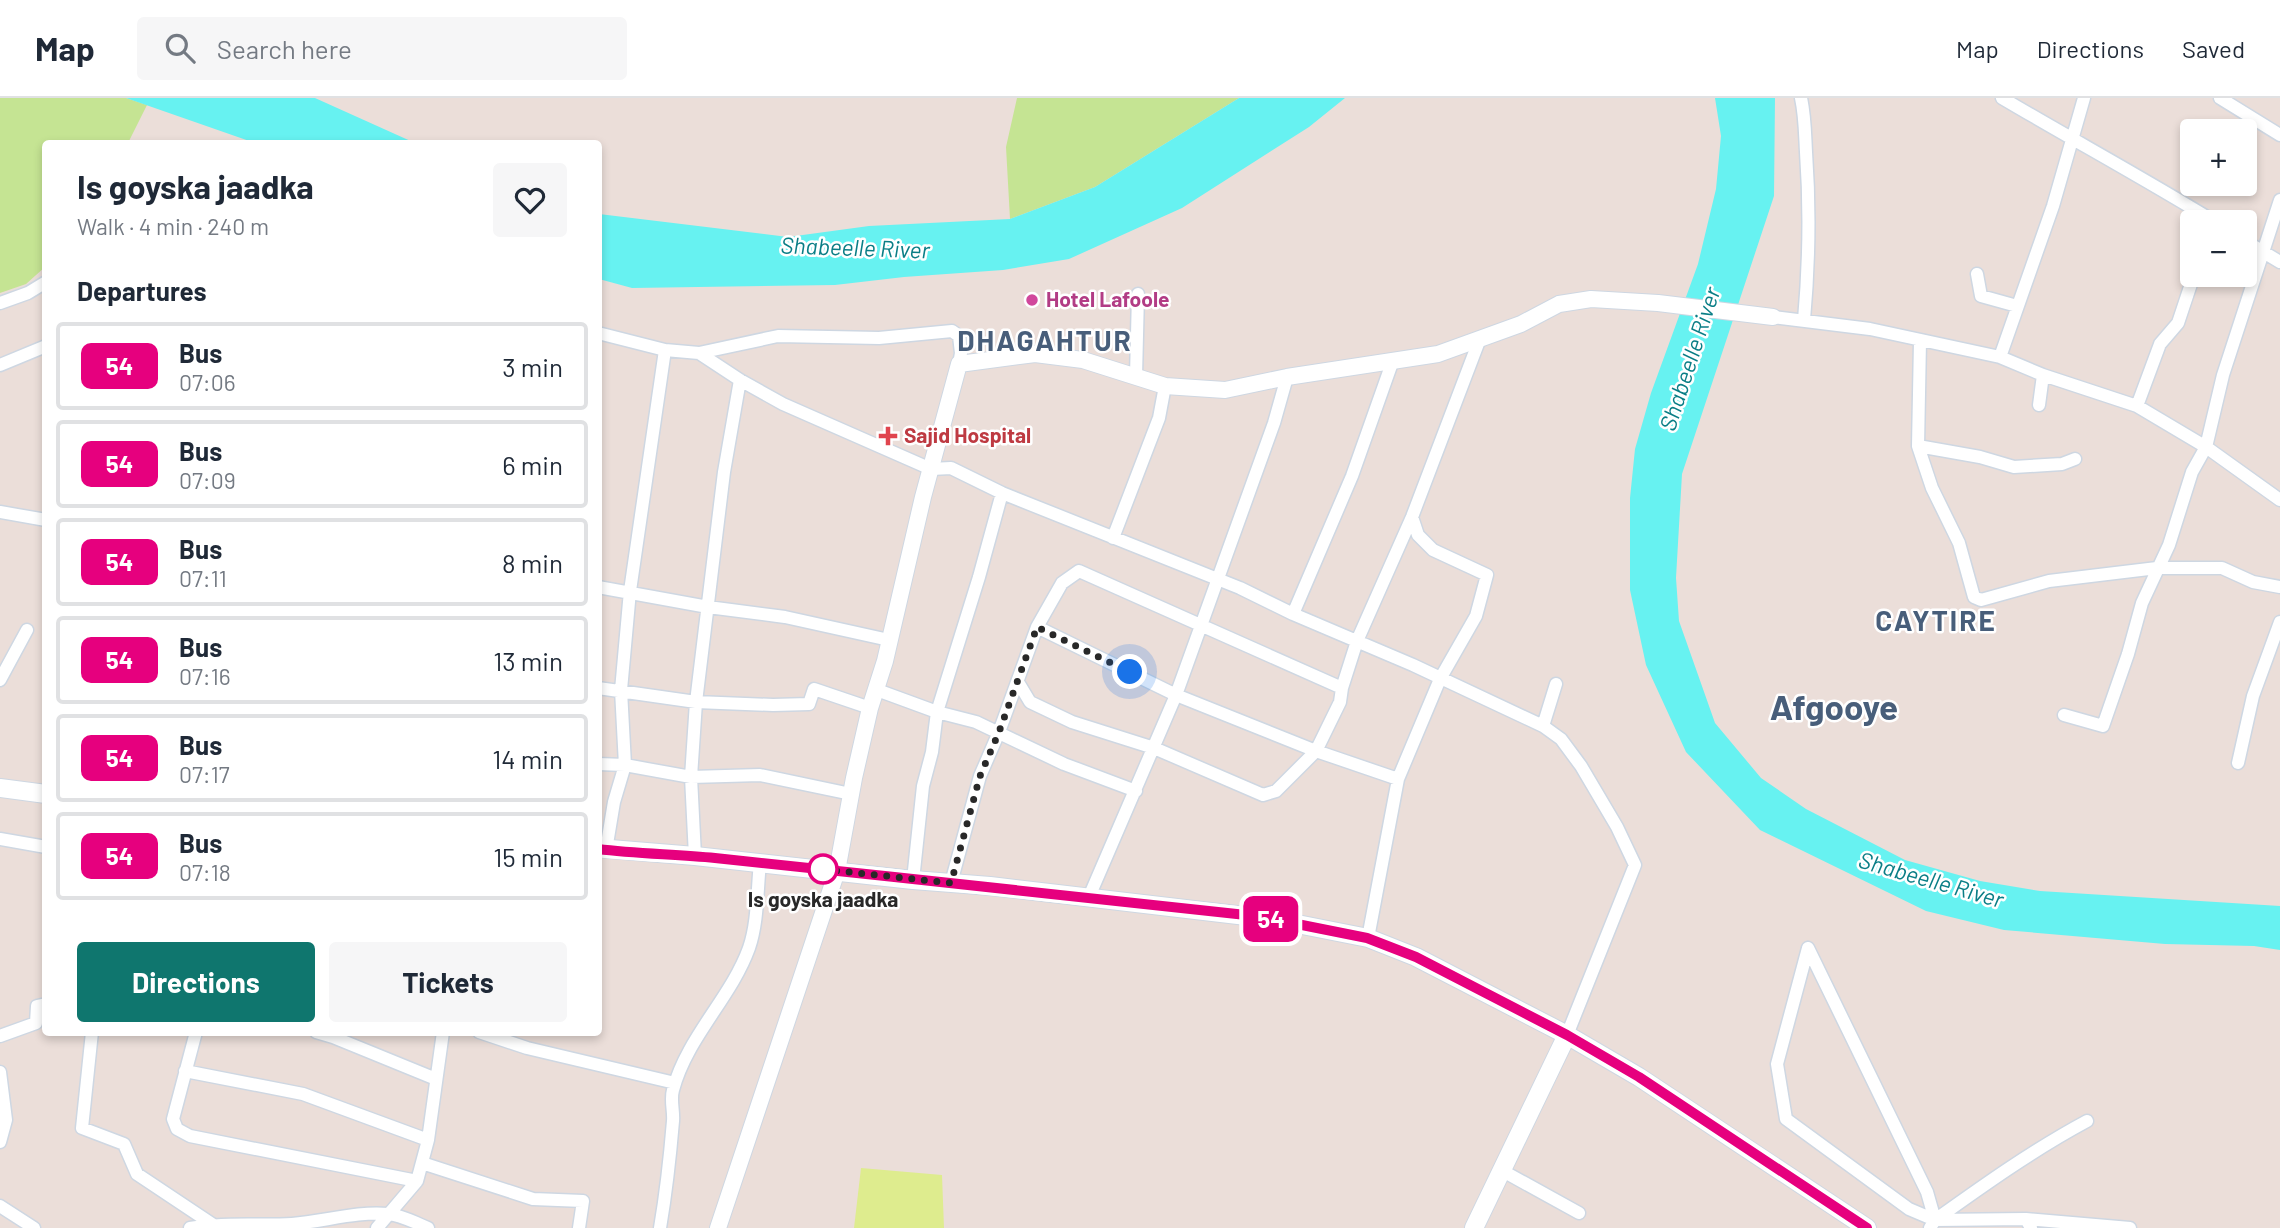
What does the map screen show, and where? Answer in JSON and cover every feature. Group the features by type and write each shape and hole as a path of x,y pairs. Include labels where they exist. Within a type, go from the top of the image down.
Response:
{"main road":[{"path":"0,788 42,793"},
{"path":"603,849 1090,897 1272,919 1367,938 1416,957 1567,1035 1639,1077 1867,1228"},
{"path":"1474,1228 1567,1035"}],"street":[{"path":"1801,98 1809,188 1804,320"},
{"path":"2002,98 2195,210"},
{"path":"2000,357 2053,206 2084,98"},
{"path":"2220,98 2280,135"},
{"path":"2064,715 2103,726 2142,603 2169,545 2192,472 2206,447 2223,374 2280,200"},
{"path":"2257,248 2280,262"},
{"path":"1977,274 1981,296 2017,306"},
{"path":"0,303 28,293 42,284"},
{"path":"2137,406 2160,344 2178,323 2190,287"},
{"path":"1136,376 1139,294"},
{"path":"959,364 1035,354 1083,360 1165,386 1225,390 1287,377 1438,354 1521,324 1559,304 1591,299 1658,303 1870,329 2000,357 2137,406 2206,447 2280,500"},
{"path":"602,334 666,350 699,353 778,336 878,338 952,331 959,336 961,343 959,364 877,690 870,708 837,871 718,1228"},
{"path":"1018,682 1030,702 1072,722 1154,748 1263,795 1276,791 1316,751 1340,702 1357,641 1412,517 1479,341"},
{"path":"1920,341 1918,446 1933,488 1959,543 1974,597 1981,600 2049,581 2157,568 2222,568 2253,582 2280,587"},
{"path":"0,365 42,348"},
{"path":"603,849 625,765 621,690 630,591 666,350"},
{"path":"699,353 782,404 931,468 951,468 1002,494 1240,587 1293,614 1543,726 1561,738 1581,765 1617,827 1635,865 1567,1035"},
{"path":"1293,614 1352,476 1392,363"},
{"path":"2039,405 2043,374"},
{"path":"1090,897 1176,695 1287,377"},
{"path":"695,856 691,777 696,702 724,472 740,380"},
{"path":"1113,538 1159,418 1165,386"},
{"path":"1918,446 1980,457 2014,467 2062,464 2075,459"},
{"path":"913,880 923,786 932,752 937,712 1002,494"},
{"path":"0,512 42,519"},
{"path":"1367,938 1398,779 1440,679 1476,616 1487,575 1433,550 1418,535 1412,517"},
{"path":"951,883 980,776 1037,627 1062,583 1079,572 1342,688"},
{"path":"602,588 708,607 785,617 889,640"},
{"path":"2238,762 2253,696 2280,622"},
{"path":"1037,627 1176,695 1316,751 1398,779"},
{"path":"0,680 27,630"},
{"path":"1543,726 1556,684"},
{"path":"602,688 696,702 773,705 809,704 814,689 870,708"},
{"path":"877,690 937,712 976,722 1064,764 1136,791"},
{"path":"602,764 625,765 691,777 760,775 851,794"},
{"path":"0,839 42,846"},
{"path":"660,1228 667,1184 675,1083 685,1059 730,985 748,948 753,929 760,863"},
{"path":"1933,1224 1927,1192 1808,948 1777,1064 1786,1119 1933,1224 2130,1228"},
{"path":"0,1036 36,1023 37,1006 42,1005"},
{"path":"92,1036 82,1128 124,1144 137,1174 212,1224"},
{"path":"195,1036 173,1119 177,1129 190,1136 417,1181"},
{"path":"330,1036 436,1079"},
{"path":"377,1228 417,1181 428,1140 442,1036"},
{"path":"491,1036 527,1048 675,1083"},
{"path":"185,1071 303,1094 428,1140"},
{"path":"0,1072 6,1120 0,1142"},
{"path":"1933,1224 2004,1172 2087,1121"},
{"path":"422,1163 533,1199 583,1202 579,1228"},
{"path":"1501,1170 1579,1213"},
{"path":"0,1206 34,1228"},
{"path":"190,1228 212,1224 295,1226 334,1218 390,1214 428,1228"}],"green space":[{"path":"0,98 126,98 147,105 130,140 42,140 42,270 26,284 0,293"},
{"path":"1017,98 1239,98 1095,187 1010,219 1006,147"},
{"path":"861,1168 942,1175 944,1228 854,1228"}],"water":[{"path":"126,98 315,98 408,140 246,140"},
{"name":"Shabeelle River","path":"1239,98 1345,98 1309,127 1182,208 1069,259 1003,270 835,285 632,288 602,280 602,214 788,237 869,226 1010,219 1095,187"},
{"name":"Shabeelle River","path":"1715,98 1775,98 1774,196 1682,474 1676,578 1679,621 1715,723 1761,778 1806,809 1905,860 1980,881 2040,891 2280,906 2280,950 2254,946 2165,944 2004,930 1926,911 1760,830 1686,752 1646,665 1630,590 1630,498 1635,449 1651,393 1698,264 1716,189 1721,136"}],"bus line":[{"name":"54","path":"602,849 990,886 1246,915 1367,938 1416,957 1567,1035 1639,1077 1867,1228"}],"place":[{"name":"Hotel Lafoole","path":"1032,300"},
{"name":"Sajid Hospital","path":"888,436"},
{"name":"Is goyska jaadka","path":"823,869"}],"district":[{"name":"DHAGAHTUR","path":"1045,341"},
{"name":"CAYTIRE","path":"1936,621"},
{"name":"Afgooye","path":"1834,708"}],"route":[{"path":"823,869 811,868 951,883 980,776 1037,627 1130,672"}]}
